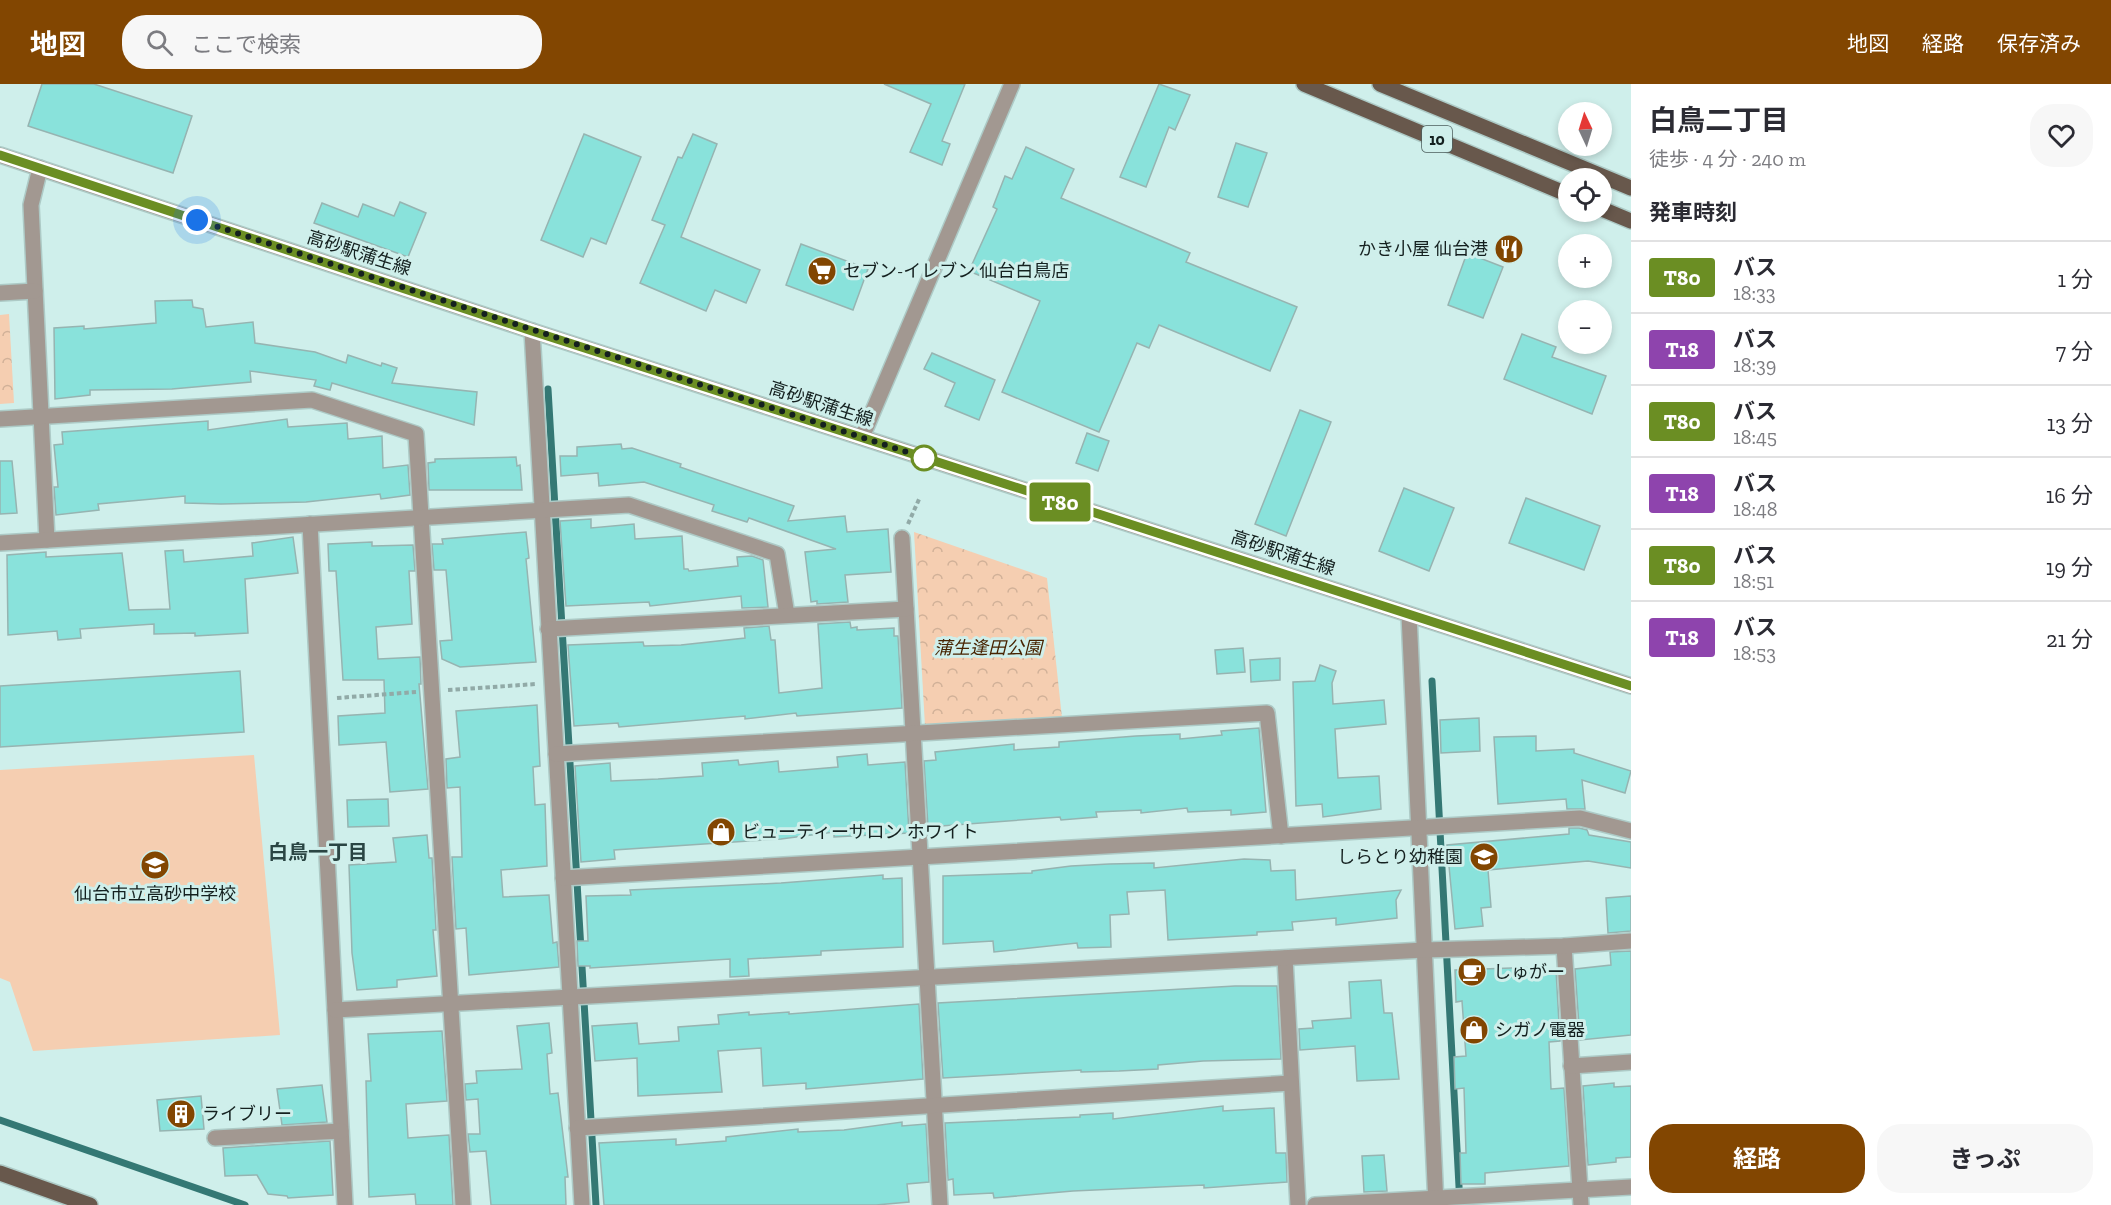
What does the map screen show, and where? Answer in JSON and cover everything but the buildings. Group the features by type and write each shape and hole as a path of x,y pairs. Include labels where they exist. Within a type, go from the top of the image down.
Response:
{"main road":[{"name":"10","path":"1304,84 1558,190"},
{"name":"10","path":"1380,84 1631,188"},
{"path":"1612,213 1631,221"},
{"path":"0,1173 90,1205"}],"street":[{"path":"862,437 1012,84"},
{"name":"高砂駅蒲生線","path":"0,155 532,331 1631,686"},
{"path":"40,168 31,205 47,540"},
{"path":"0,293 35,291"},
{"path":"532,331 550,510 579,997 586,1128 582,1205"},
{"path":"0,419 312,400 416,434 463,1205"},
{"path":"0,543 629,505 777,554 787,615"},
{"path":"310,524 345,1205"},
{"path":"902,538 940,1205"},
{"path":"557,628 906,609"},
{"path":"1409,615 1425,828 1439,950 1441,1200"},
{"path":"565,753 1267,713 1281,836"},
{"path":"572,877 1580,818 1631,831"},
{"path":"335,1010 1631,941"},
{"path":"1564,946 1581,1205"},
{"path":"1285,958 1298,1205"},
{"path":"1571,1066 1631,1062"},
{"path":"586,1128 1291,1083"},
{"path":"215,1138 341,1131"},
{"path":"1315,1205 1441,1200 1631,1186"}],"path":[{"path":"902,538 920,496"}],"green space":[{"path":"9,314 14,403 0,404 0,315"},
{"name":"蒲生逢田公園","path":"914,532 1047,578 1062,718 925,726"},
{"path":"254,755 280,1035 33,1051 10,982 0,978 0,770"}],"waterway":[{"path":"548,389 596,1205"},
{"path":"1432,681 1460,1205"},
{"path":"0,1120 245,1205"}],"bus line":[{"name":"T80","path":"0,155 532,331 1631,686"}],"place":[{"name":"かき小屋 仙台港","path":"1509,249"},
{"name":"セブン-イレブン 仙台白鳥店","path":"822,271"},
{"name":"ビューティーサロン ホワイト","path":"721,832"},
{"name":"しらとり幼稚園","path":"1484,857"},
{"name":"仙台市立高砂中学校","path":"155,865"},
{"name":"しゅがー","path":"1472,972"},
{"name":"シガノ電器","path":"1474,1030"},
{"name":"ライブリー","path":"181,1114"}],"district":[{"name":"白鳥一丁目","path":"318,852"}],"route":[{"path":"197,220 928,459 924,458"}]}
